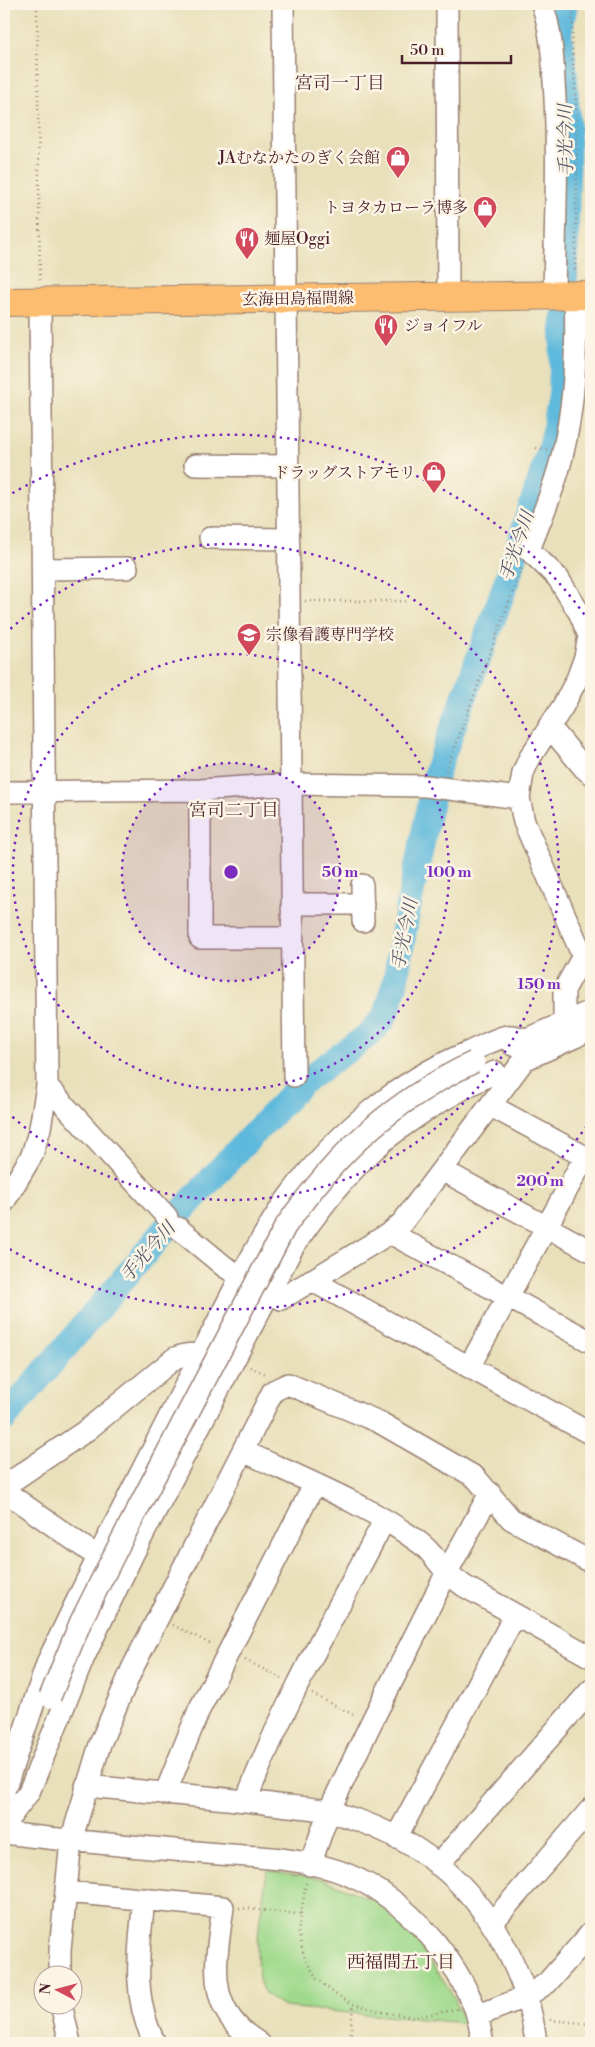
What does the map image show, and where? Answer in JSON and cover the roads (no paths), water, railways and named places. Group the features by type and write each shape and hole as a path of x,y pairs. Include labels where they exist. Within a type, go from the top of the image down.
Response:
{"main road":[{"name":"玄海田島福間線","path":"4,302 573,296"}],"street":[{"path":"283,4 286,466 294,1076"},
{"path":"447,4 448,297"},
{"path":"548,8 573,296 572,402 563,452 529,550 558,578 580,614 590,636 578,679 526,766 519,798 524,822 587,958 564,990 564,1023"},
{"path":"4,1202 32,1155 40,1128 48,1086 46,1070 40,302"},
{"path":"195,465 286,466"},
{"path":"210,538 288,539"},
{"path":"43,569 127,568"},
{"path":"549,726 591,774"},
{"path":"4,792 200,790 290,784 433,788 519,798"},
{"path":"200,790 200,938 292,938"},
{"path":"292,904 363,903"},
{"path":"48,1086 172,1222 225,1267 281,1299 390,1233 402,1223 442,1170 490,1077 526,1039 591,1011"},
{"path":"5,1828 29,1792 84,1656 134,1554 293,1247 322,1205 357,1166 388,1137 420,1114 450,1095 591,1028"},
{"path":"5,1828 4,1792 48,1662 98,1557 200,1355 265,1233 289,1196 317,1162 354,1125 394,1093 441,1063 509,1035 526,1039"},
{"path":"5,1828 36,1731 81,1621 118,1545 284,1227 309,1192 338,1159 380,1120 411,1097 446,1076 490,1077 588,1158 546,1227 469,1367"},
{"path":"442,1170 591,1251"},
{"path":"390,1233 591,1342"},
{"path":"311,1280 591,1434"},
{"path":"98,1557 10,1495 6,1485 88,1430 175,1358 186,1354 200,1355 232,1364"},
{"path":"60,1964 71,1841 86,1786 103,1736 158,1617 273,1391 288,1384 379,1422 475,1477 512,1519 591,1562"},
{"path":"243,1451 337,1494 384,1521 422,1544 447,1572 464,1586 591,1657"},
{"path":"165,1794 199,1710 314,1485"},
{"path":"310,1865 329,1811 371,1723 447,1572 490,1493"},
{"path":"246,1801 298,1687 384,1521"},
{"path":"396,1838 515,1614"},
{"path":"438,1865 591,1690"},
{"path":"86,1786 329,1811 363,1822 396,1838 438,1865 453,1878 492,1922 527,1996 533,2019 536,2043"},
{"path":"492,1922 591,1809"},
{"path":"5,1828 71,1841 281,1860 338,1871 370,1885 424,1928 452,1965 475,2011 482,2043"},
{"path":"67,1892 223,1907 216,1969 221,2002 233,2024 249,2041"},
{"path":"144,1899 138,1956 138,1992 147,2028 155,2043"},
{"path":"475,2011 527,1996 547,1983 591,1933"},
{"path":"63,2014 70,2043"}],"waterway":[{"name":"手光今川","path":"565,4 559,34 564,65 568,129 565,276"},
{"name":"手光今川","path":"4,1419 171,1223 224,1165 302,1083 367,1036 382,1021 388,1009 395,983 406,919 437,771 505,586 552,444 561,395 564,317"}],"place":[{"name":"JAむなかたのぎく会館","path":"398,179"},
{"name":"トヨタカローラ博多","path":"485,229"},
{"name":"麺屋Oggi","path":"247,260"},
{"name":"ジョイフル","path":"386,347"},
{"name":"ドラッグストアモリ","path":"434,494"},
{"name":"宗像看護専門学校","path":"249,656"}],"district":[{"name":"宮司一丁目","path":"340,83"},
{"name":"宮司二丁目","path":"234,810"},
{"name":"西福間五丁目","path":"401,1962"}]}
